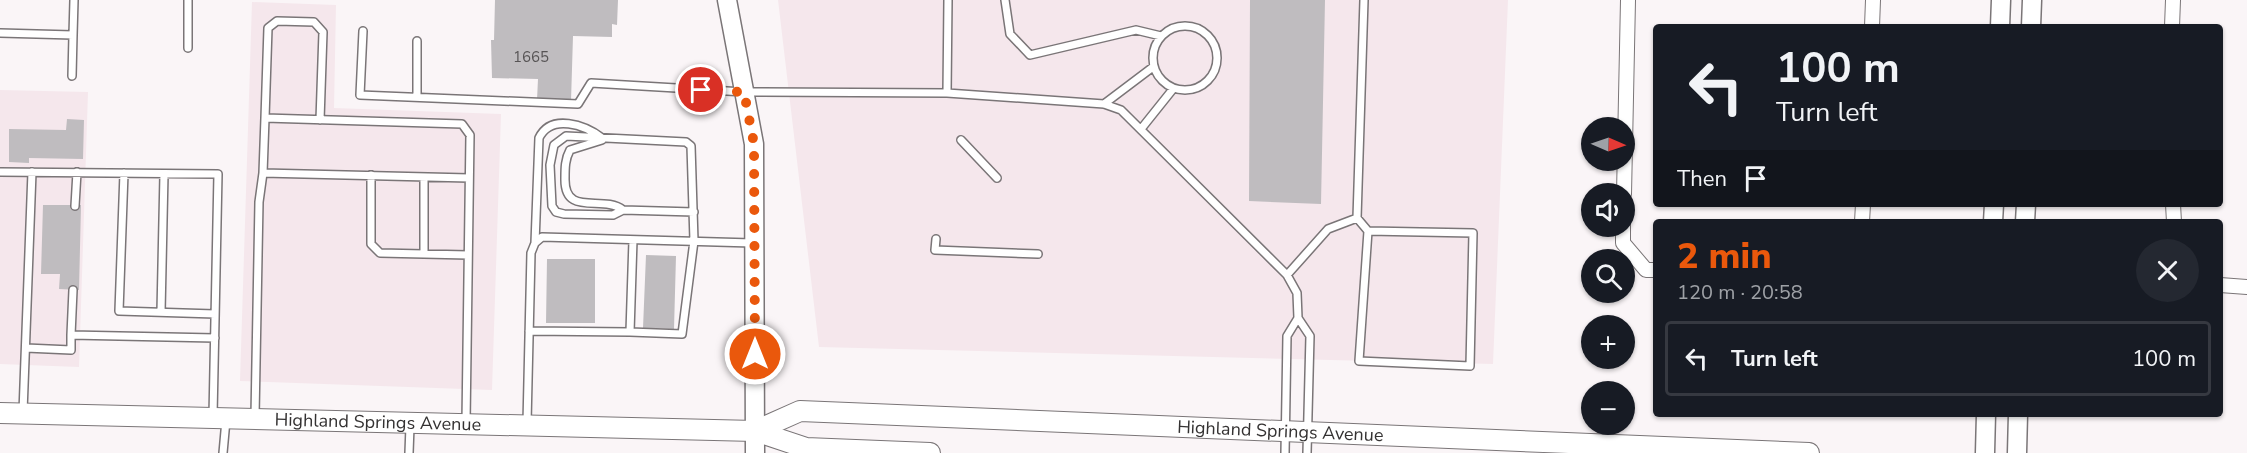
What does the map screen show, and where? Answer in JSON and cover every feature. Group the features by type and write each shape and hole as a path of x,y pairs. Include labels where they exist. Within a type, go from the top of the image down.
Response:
{"main road":[{"name":"Highland Springs Avenue","path":"755,431 800,411 1809,453"},
{"name":"Highland Springs Avenue","path":"0,413 755,431 806,448 930,453"}],"street":[{"path":"727,0 754,144 755,453"},
{"path":"1624,183 1628,0"},
{"path":"1872,24 1873,0"},
{"path":"2000,24 2001,0"},
{"path":"2031,24 2032,0"},
{"path":"2172,24 2173,0"},
{"path":"1623,237 1623,243 1646,270 1653,270"},
{"path":"2223,285 2247,287"},
{"path":"1985,453 1986,417"},
{"path":"2017,453 2018,417"}],"lane":[{"path":"72,76 74,0"},
{"path":"188,0 188,48"},
{"path":"947,93 948,0"},
{"path":"1005,0 1010,34 1030,55 1136,30 1161,36"},
{"path":"1364,0 1357,218 1368,231 1359,361 1470,366 1473,233 1368,231"},
{"path":"254,419 259,202 263,173 268,28 277,21 314,22 323,32 320,120"},
{"path":"1179,26 1200,29 1209,36 1217,56 1216,67 1204,85 1184,91 1173,89 1157,76 1152,56 1161,36 1179,26"},
{"path":"363,31 360,95 578,104 591,83 744,92 947,93 1104,104 1122,111 1287,275 1296,293 1298,318 1310,336 1307,453"},
{"path":"0,33 73,35"},
{"path":"417,40 417,97"},
{"path":"1104,104 1153,67"},
{"path":"1141,129 1173,89"},
{"path":"265,118 462,124 470,135 466,424"},
{"path":"527,426 531,253 535,243 539,138 543,129 549,125 577,124 587,127 604,140"},
{"path":"529,331 682,334 694,242 694,212 691,146 687,142 604,140 582,135 566,136 554,145 550,165 552,206 556,212 613,215 623,210 694,212"},
{"path":"604,140 570,150 565,167 566,192 578,202 618,206 623,210"},
{"path":"961,140 997,178"},
{"path":"0,172 218,174 215,338 223,453"},
{"path":"23,414 32,172"},
{"path":"75,206 77,172"},
{"path":"124,173 119,311 215,314"},
{"path":"263,173 469,178"},
{"path":"160,312 164,174"},
{"path":"371,176 371,244 380,254 468,255"},
{"path":"424,177 424,254"},
{"path":"1287,275 1328,229 1357,218"},
{"path":"535,243 542,237 755,243"},
{"path":"936,239 936,250 1038,254"},
{"path":"630,332 633,240"},
{"path":"26,348 71,350 73,290"},
{"path":"1285,453 1287,336 1298,318"},
{"path":"71,335 215,338"},
{"path":"409,453 410,423"}],"shaded area":[{"path":"778,0 1508,0 1493,364 819,347"},
{"path":"252,2 336,5 334,108 501,114 492,390 240,381"},
{"path":"0,90 88,92 79,367 0,364"}],"building":[{"path":"495,0 618,0 617,25 612,24 612,37 573,36 571,101 537,100 538,79 492,78 491,40 494,40"},
{"path":"1250,0 1325,0 1321,204 1249,201"},
{"path":"67,119 84,120 83,159 29,158 29,163 9,162 9,129 66,130"},
{"path":"43,205 81,205 79,290 59,289 60,274 41,274"},
{"path":"646,255 676,256 674,329 643,328"},
{"path":"547,259 595,259 595,323 546,323"}],"route":[{"path":"701,90 744,92 754,144 755,354"}]}
